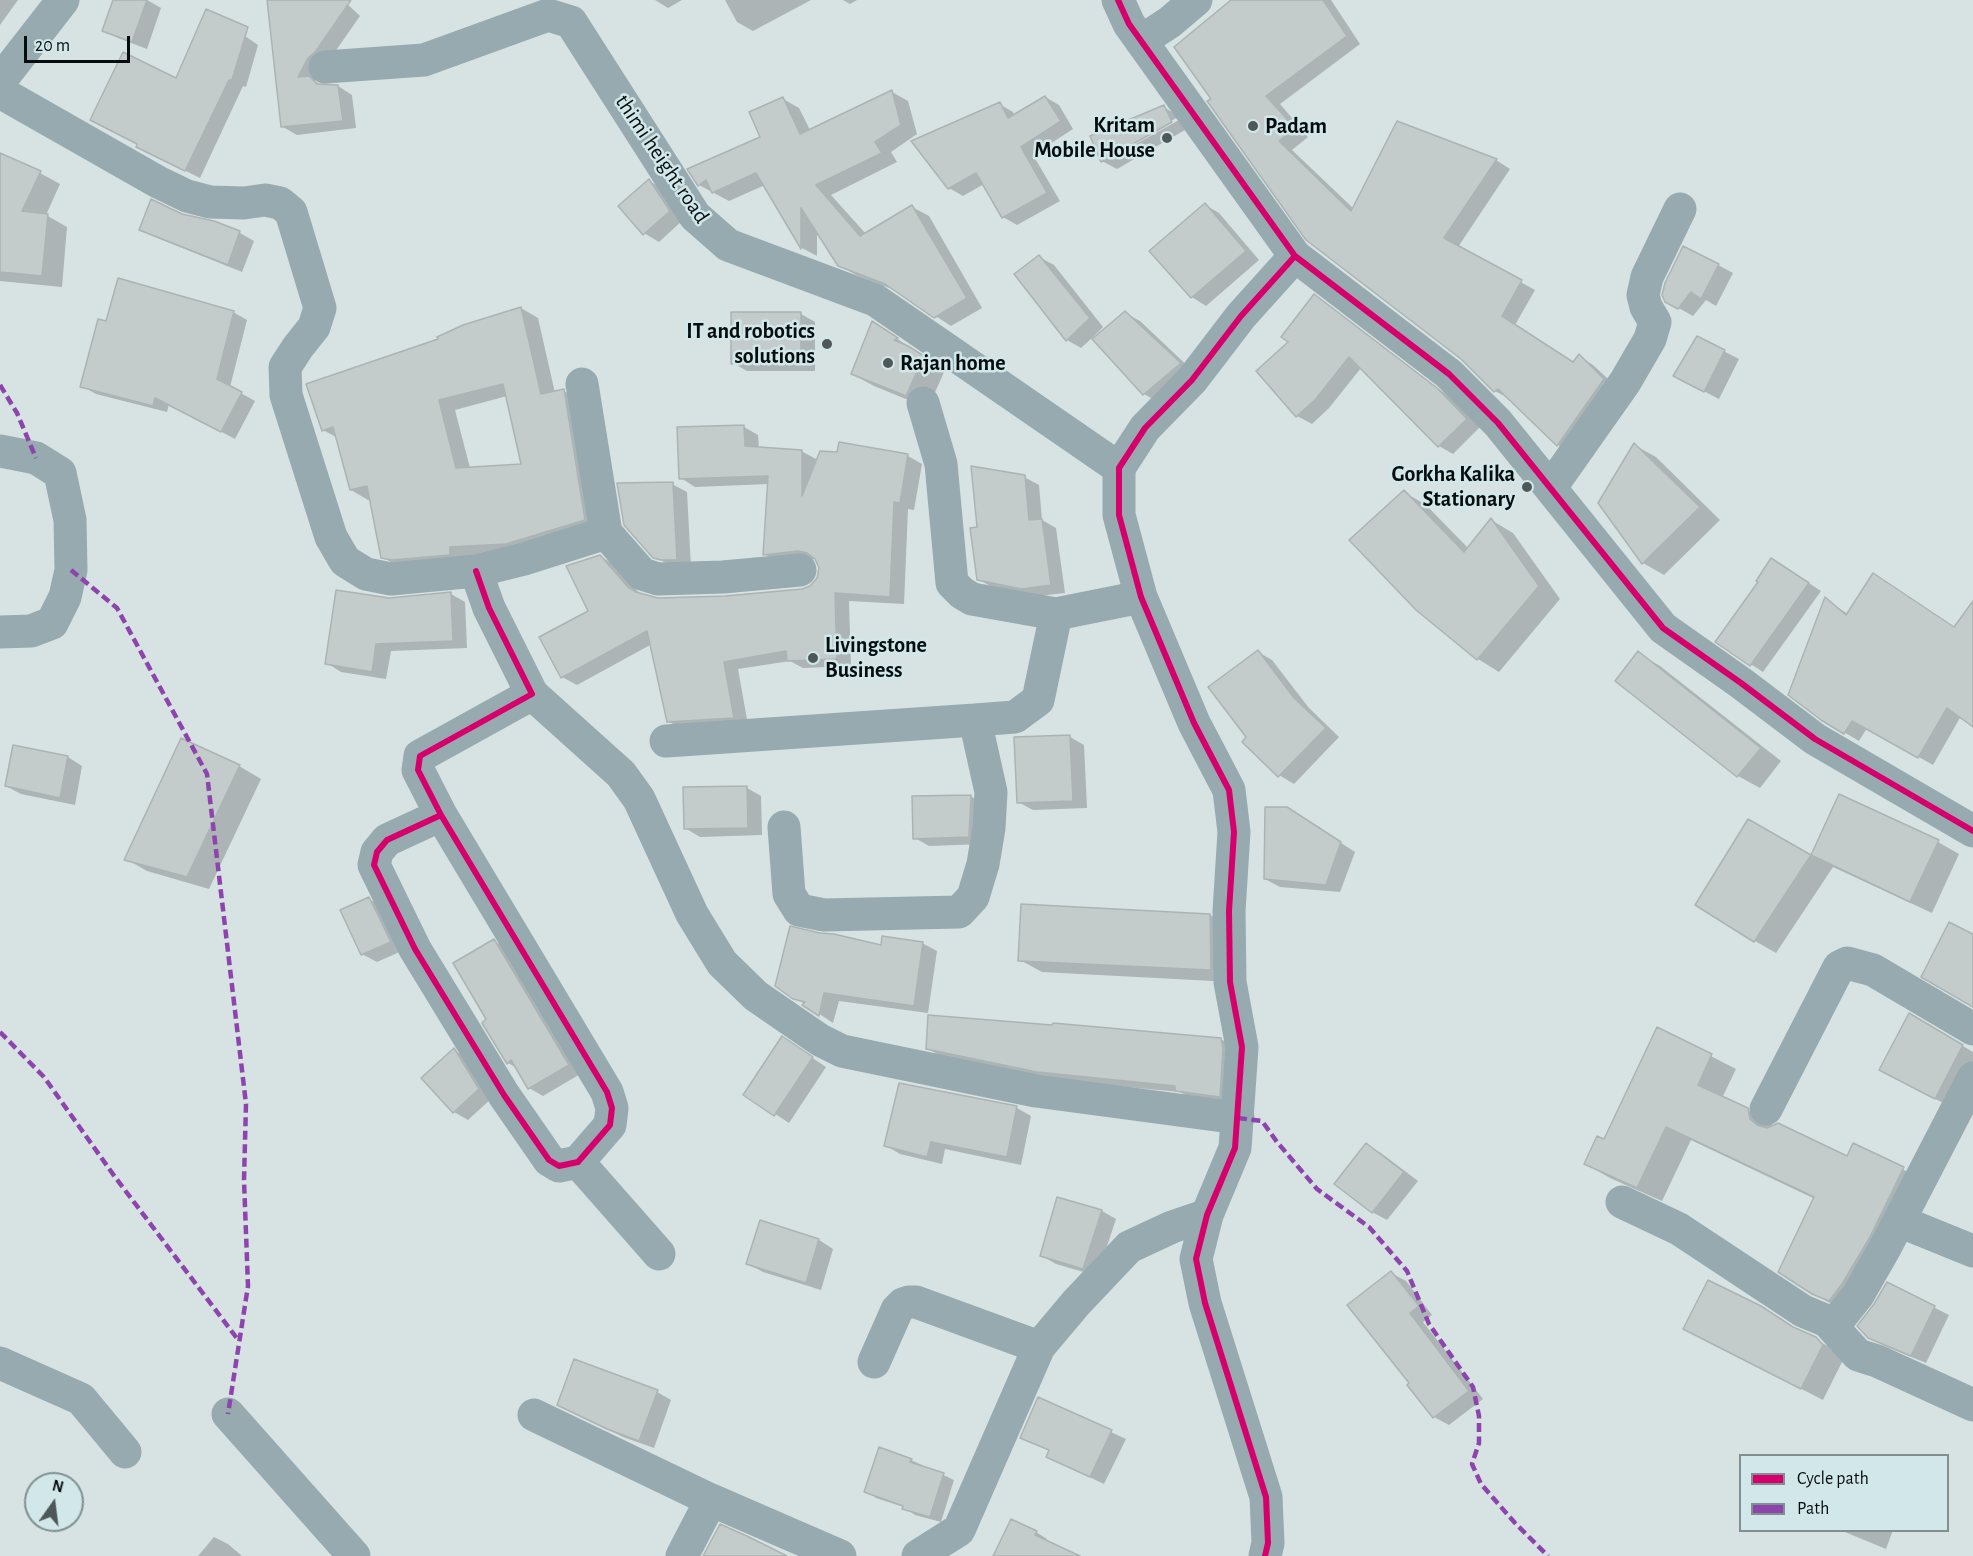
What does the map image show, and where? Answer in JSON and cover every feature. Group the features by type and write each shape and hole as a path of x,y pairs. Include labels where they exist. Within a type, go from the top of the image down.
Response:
{"street":[{"path":"0,81 63,0"},
{"path":"1118,0 1129,24 1294,256 1449,374 1498,423 1663,628 1815,739 1973,831"},
{"path":"1141,41 1170,22 1196,0"},
{"name":"thimi height road","path":"325,67 424,60 548,15 571,22 695,216 728,245 876,300 1119,468"},
{"path":"0,92 158,182 187,196 210,202 266,200 280,203 291,212 320,308 314,327 285,367 286,395 331,537 345,561 366,574 392,579 476,571 524,559 606,533"},
{"path":"1551,487 1625,382 1650,339 1655,322 1646,307 1643,295 1647,277 1680,209"},
{"path":"1265,1556 1268,1542 1266,1497 1205,1303 1196,1259 1207,1215 1236,1148 1242,1047 1230,982 1229,911 1234,832 1229,790 1194,723 1141,597 1119,515 1119,468 1145,428 1192,380 1241,316 1294,256"},
{"path":"582,384 606,533 642,574 658,579 723,577 800,570"},
{"path":"923,404 941,464 952,583 962,593 972,599 1056,614 1141,597"},
{"path":"0,451 36,458 60,473 70,530 71,570 65,597 52,623 31,631 1,637"},
{"path":"476,571 489,608 532,694 621,774 639,799 692,914 722,963 756,996 820,1040 842,1051 1036,1091 1238,1118"},
{"path":"666,741 1015,717 1038,700 1056,614"},
{"path":"441,815 387,840 377,852 374,865 415,949 504,1095 549,1160 559,1166 578,1162 610,1125 612,1108 607,1092 441,815 418,770 420,756 532,694"},
{"path":"784,827 789,894 799,910 824,915 959,912 973,897 989,828 991,792 975,720"},
{"path":"1766,1109 1839,967 1847,963 1873,970 1973,1029"},
{"path":"1827,1321 1839,1319 1858,1294 1899,1221 1973,1078"},
{"path":"578,1162 659,1254"},
{"path":"1622,1202 1679,1229 1803,1311 1827,1321 1858,1354 1973,1405"},
{"path":"918,1556 958,1530 1039,1347 1076,1303 1128,1247 1172,1227 1207,1215"},
{"path":"1899,1221 1973,1251"},
{"path":"874,1362 897,1310 909,1302 916,1302 1039,1347"},
{"path":"0,1363 81,1399 125,1452"},
{"path":"228,1414 336,1550"},
{"path":"534,1415 711,1500 840,1556"},
{"path":"682,1556 711,1500"}],"building":[{"path":"113,0 147,0 132,42 102,31"},
{"path":"267,0 351,0 316,51 308,58 298,77 309,76 317,84 338,85 343,121 281,127"},
{"path":"1231,0 1323,0 1347,36 1266,96 1295,128 1279,141 1351,211 1397,121 1497,159 1444,238 1522,280 1502,316 1573,362 1579,354 1604,379 1557,446 1498,389 1494,392 1461,359 1306,240 1207,101 1211,99 1174,47"},
{"path":"206,9 248,27 232,80 229,80 185,171 136,147 137,144 90,120 123,52 176,78"},
{"path":"892,90 901,125 875,142 882,153 816,185 860,236 912,205 967,298 934,318 885,284 838,266 801,208 801,249 756,173 712,193 706,180 698,186 687,169 760,137 749,112 783,97 800,134"},
{"path":"1045,96 1061,121 1021,147 1047,193 1002,218 976,173 948,189 911,141 1000,102 1008,118"},
{"path":"1164,105 1172,122 1101,162 1090,136"},
{"path":"0,153 41,171 22,211 48,214 42,276 0,272"},
{"path":"649,179 670,211 643,235 618,206"},
{"path":"151,199 182,214 214,221 240,231 228,265 139,230"},
{"path":"1205,203 1246,251 1191,298 1149,251"},
{"path":"1683,246 1719,264 1701,299 1691,292 1678,309 1665,302 1662,295 1665,283"},
{"path":"1039,255 1090,318 1066,341 1014,274"},
{"path":"118,278 234,311 217,379 242,392 221,432 155,398 153,406 80,387 98,319 106,321"},
{"path":"1314,294 1437,388 1467,419 1438,447 1349,357 1315,400 1296,417 1256,371 1288,342 1281,337"},
{"path":"521,307 541,394 564,389 585,520 506,544 450,547 450,555 392,560 381,558 367,486 350,490 333,427 322,431 306,384 438,339 437,337 463,325","holes":["503,384 521,464 456,468 439,400"]},
{"path":"1125,311 1181,363 1143,395 1092,339"},
{"path":"731,312 801,312 801,363 731,364"},
{"name":"Rajan home","path":"872,321 898,338 894,340 924,356 906,396 851,374"},
{"path":"1697,336 1725,350 1704,392 1673,376"},
{"path":"744,425 745,446 802,450 802,496 820,451 837,452 839,442 908,454 900,503 894,502 890,597 835,593 837,659 787,661 786,651 724,662 734,718 667,722 647,631 561,678 539,637 588,611 566,566 600,555 628,587 636,592 658,598 725,596 802,589 810,586 817,578 819,568 815,559 807,553 798,551 763,555 768,476 679,479 677,427"},
{"path":"1634,443 1700,507 1642,564 1598,503"},
{"path":"971,466 1025,475 1029,520 1042,519 1051,585 1022,589 977,580 970,528 977,527"},
{"path":"673,482 677,560 661,560 653,558 624,525 617,483"},
{"path":"1404,490 1464,552 1491,518 1539,586 1477,660 1416,610 1349,540"},
{"path":"1771,558 1809,583 1750,666 1715,642 1758,582 1756,581"},
{"path":"1873,573 1954,627 1973,601 1973,727 1947,708 1918,758 1852,721 1844,734 1788,695 1825,597 1846,615"},
{"path":"336,590 389,598 451,592 453,641 376,644 372,672 325,664"},
{"path":"1258,650 1294,698 1326,728 1278,777 1242,742 1246,737 1208,687"},
{"path":"1638,651 1761,748 1737,777 1615,681"},
{"path":"1070,735 1073,801 1017,803 1014,737"},
{"path":"181,738 240,765 187,877 124,860"},
{"path":"13,745 68,756 60,798 5,786"},
{"path":"747,786 748,828 684,829 683,787"},
{"path":"1839,794 1939,840 1910,902 1811,855"},
{"path":"971,795 969,837 913,839 912,796"},
{"path":"1265,807 1287,807 1341,842 1326,885 1264,879"},
{"path":"1748,819 1811,855 1754,942 1695,905"},
{"path":"369,897 391,942 361,955 340,910"},
{"path":"1021,904 1210,914 1211,970 1018,961"},
{"path":"1949,922 1973,934 1973,1007 1921,977"},
{"path":"790,926 881,945 882,936 923,942 914,1006 824,993 819,1016 802,1005 805,1002 793,999 775,986"},
{"path":"494,939 569,1065 528,1089 511,1060 507,1064 482,1023 486,1019 453,963"},
{"path":"1909,1013 1963,1045 1935,1099 1879,1070"},
{"path":"928,1015 1052,1025 1053,1023 1221,1038 1223,1048 1220,1097 1175,1091 1175,1086 1037,1072 926,1049"},
{"path":"1657,1027 1712,1054 1698,1085 1748,1108 1750,1119 1757,1125 1767,1128 1778,1123 1847,1156 1853,1143 1904,1167 1870,1237 1829,1301 1812,1294 1778,1272 1814,1197 1666,1127 1637,1188 1584,1164 1597,1136 1604,1139"},
{"path":"782,1036 813,1057 774,1116 743,1095"},
{"path":"454,1048 479,1089 453,1113 421,1078"},
{"path":"899,1083 1017,1106 1007,1157 931,1142 927,1157 884,1146"},
{"path":"1366,1143 1404,1172 1372,1213 1334,1184"},
{"path":"1057,1197 1102,1210 1083,1269 1040,1256"},
{"path":"760,1220 819,1239 806,1283 746,1264"},
{"path":"1391,1271 1419,1306 1410,1313 1469,1391 1433,1418 1407,1385 1409,1383 1347,1305"},
{"path":"1708,1280 1761,1306 1793,1327 1816,1337 1823,1345 1801,1389 1683,1329"},
{"path":"1887,1282 1935,1306 1911,1356 1868,1338 1857,1326"},
{"path":"574,1359 658,1390 639,1441 607,1429 557,1405"},
{"path":"1038,1397 1112,1430 1090,1477 1046,1457 1049,1450 1020,1438"},
{"path":"879,1447 912,1459 910,1462 944,1473 930,1517 902,1509 903,1506 864,1492"},
{"path":"1011,1519 1037,1531 1035,1535 1080,1556 993,1556"},
{"path":"720,1524 749,1537 787,1556 703,1556"}],"marked path":[{"path":"0,385 17,413 36,458"},
{"path":"71,570 117,608 207,774 246,1104 244,1180 248,1286 228,1414"},
{"path":"0,1032 44,1077 115,1177 239,1341"},
{"path":"1238,1118 1262,1121 1317,1189 1369,1227 1407,1271 1429,1324 1473,1387 1479,1416 1479,1443 1472,1464 1481,1484 1548,1556"}],"cycle path":[{"path":"1118,0 1129,24 1295,256 1449,374 1498,423 1663,628 1815,739 1973,831"},
{"path":"1265,1556 1268,1543 1266,1497 1205,1303 1196,1259 1207,1215 1235,1148 1242,1047 1230,982 1229,911 1234,832 1229,790 1194,723 1141,597 1119,515 1119,468 1145,428 1192,380 1241,316 1295,256"},
{"path":"441,815 387,840 377,852 374,865 415,949 504,1095 549,1160 559,1166 578,1162 610,1125 612,1108 607,1092 441,815 418,770 420,756 532,694 489,608 476,571"}],"place":[{"name":"Padam","path":"1253,126"},
{"name":"Kritam Mobile House","path":"1167,138"},
{"name":"IT and robotics solutions","path":"827,344"},
{"name":"Rajan home","path":"888,363"},
{"name":"Gorkha Kalika Stationary","path":"1527,487"},
{"name":"Livingstone Business","path":"813,658"}]}
